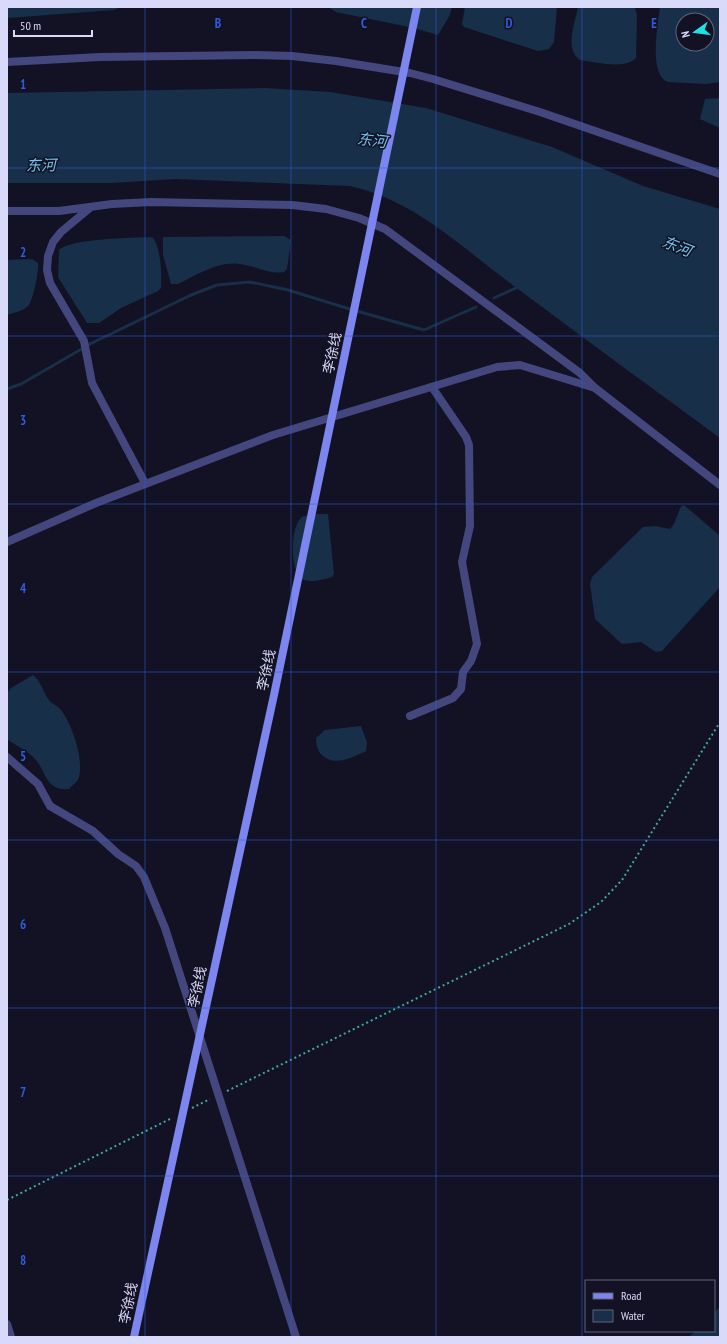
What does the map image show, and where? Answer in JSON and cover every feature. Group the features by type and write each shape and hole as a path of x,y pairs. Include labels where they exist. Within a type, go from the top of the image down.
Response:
{"main road":[{"name":"李徐线","path":"134,1337 274,695 417,7"}],"street":[{"path":"7,62 100,57 256,55 292,56 336,60 410,73 433,79 540,112 720,174"},
{"path":"7,211 48,212 92,206 151,202 292,205 326,209 359,218 385,228 580,373 594,388 720,485"},
{"path":"92,206 56,237 50,249 47,270 50,284 84,341 92,383 145,483"},
{"path":"7,542 145,483 273,435 498,367 520,365 594,388"},
{"path":"410,716 453,698 458,693 462,685 463,672 472,661 477,644 462,562 470,526 469,444 462,431 432,387"},
{"path":"7,757 38,784 50,806 93,831 140,871 165,928 296,1337"},
{"path":"7,1324 11,1337"}],"path":[{"path":"190,1109 569,924 591,910 612,892 622,880 720,722"},
{"path":"7,1200 176,1116"}],"water":[{"path":"7,7 121,7 114,10 7,18"},
{"path":"328,7 452,7 450,15 438,35 414,28 336,12"},
{"path":"465,7 557,7 554,42 549,49 538,51 464,27 462,24"},
{"path":"578,7 635,7 637,15 636,58 631,62 624,64 610,64 580,60 575,55 572,43 573,28"},
{"path":"660,7 720,7 720,82 706,84 668,82 662,77 658,69 656,59 656,36"},
{"name":"东河","path":"264,88 330,92 426,108 552,147 643,186 720,209 720,438 438,228 418,214 374,193 350,186 176,179 111,183 7,183 7,93"},
{"path":"720,98 720,127 718,127 700,119 705,99"},
{"path":"284,236 291,240 287,269 284,272 278,273 245,265 231,264 215,267 178,284 171,284 163,255 163,237"},
{"path":"152,237 155,241 159,254 161,288 158,291 121,308 99,323 87,323 58,277 59,250 76,243 89,241"},
{"path":"32,259 38,263 38,272 30,303 18,312 7,315 7,260"},
{"path":"684,505 720,536 720,587 662,651 656,652 641,642 622,644 595,619 590,584 592,577 643,527 655,526 670,529 674,524 681,506"},
{"path":"328,514 334,574 332,577 326,579 307,581 299,576 296,569 293,539 298,522 302,517"},
{"path":"33,675 38,680 49,700 60,709 65,716 76,742 80,761 80,770 78,779 69,789 61,789 51,784 35,759 29,753 7,739 7,693 11,688"},
{"path":"361,726 367,742 366,751 348,759 336,761 325,758 320,753 316,738 325,730"},
{"path":"720,1306 720,1337 688,1337 695,1332 715,1332 715,1312"}],"waterway":[{"path":"7,389 21,384 92,343 191,295 217,285 250,282 288,290 424,330 476,307"},
{"path":"494,298 518,287"}]}
